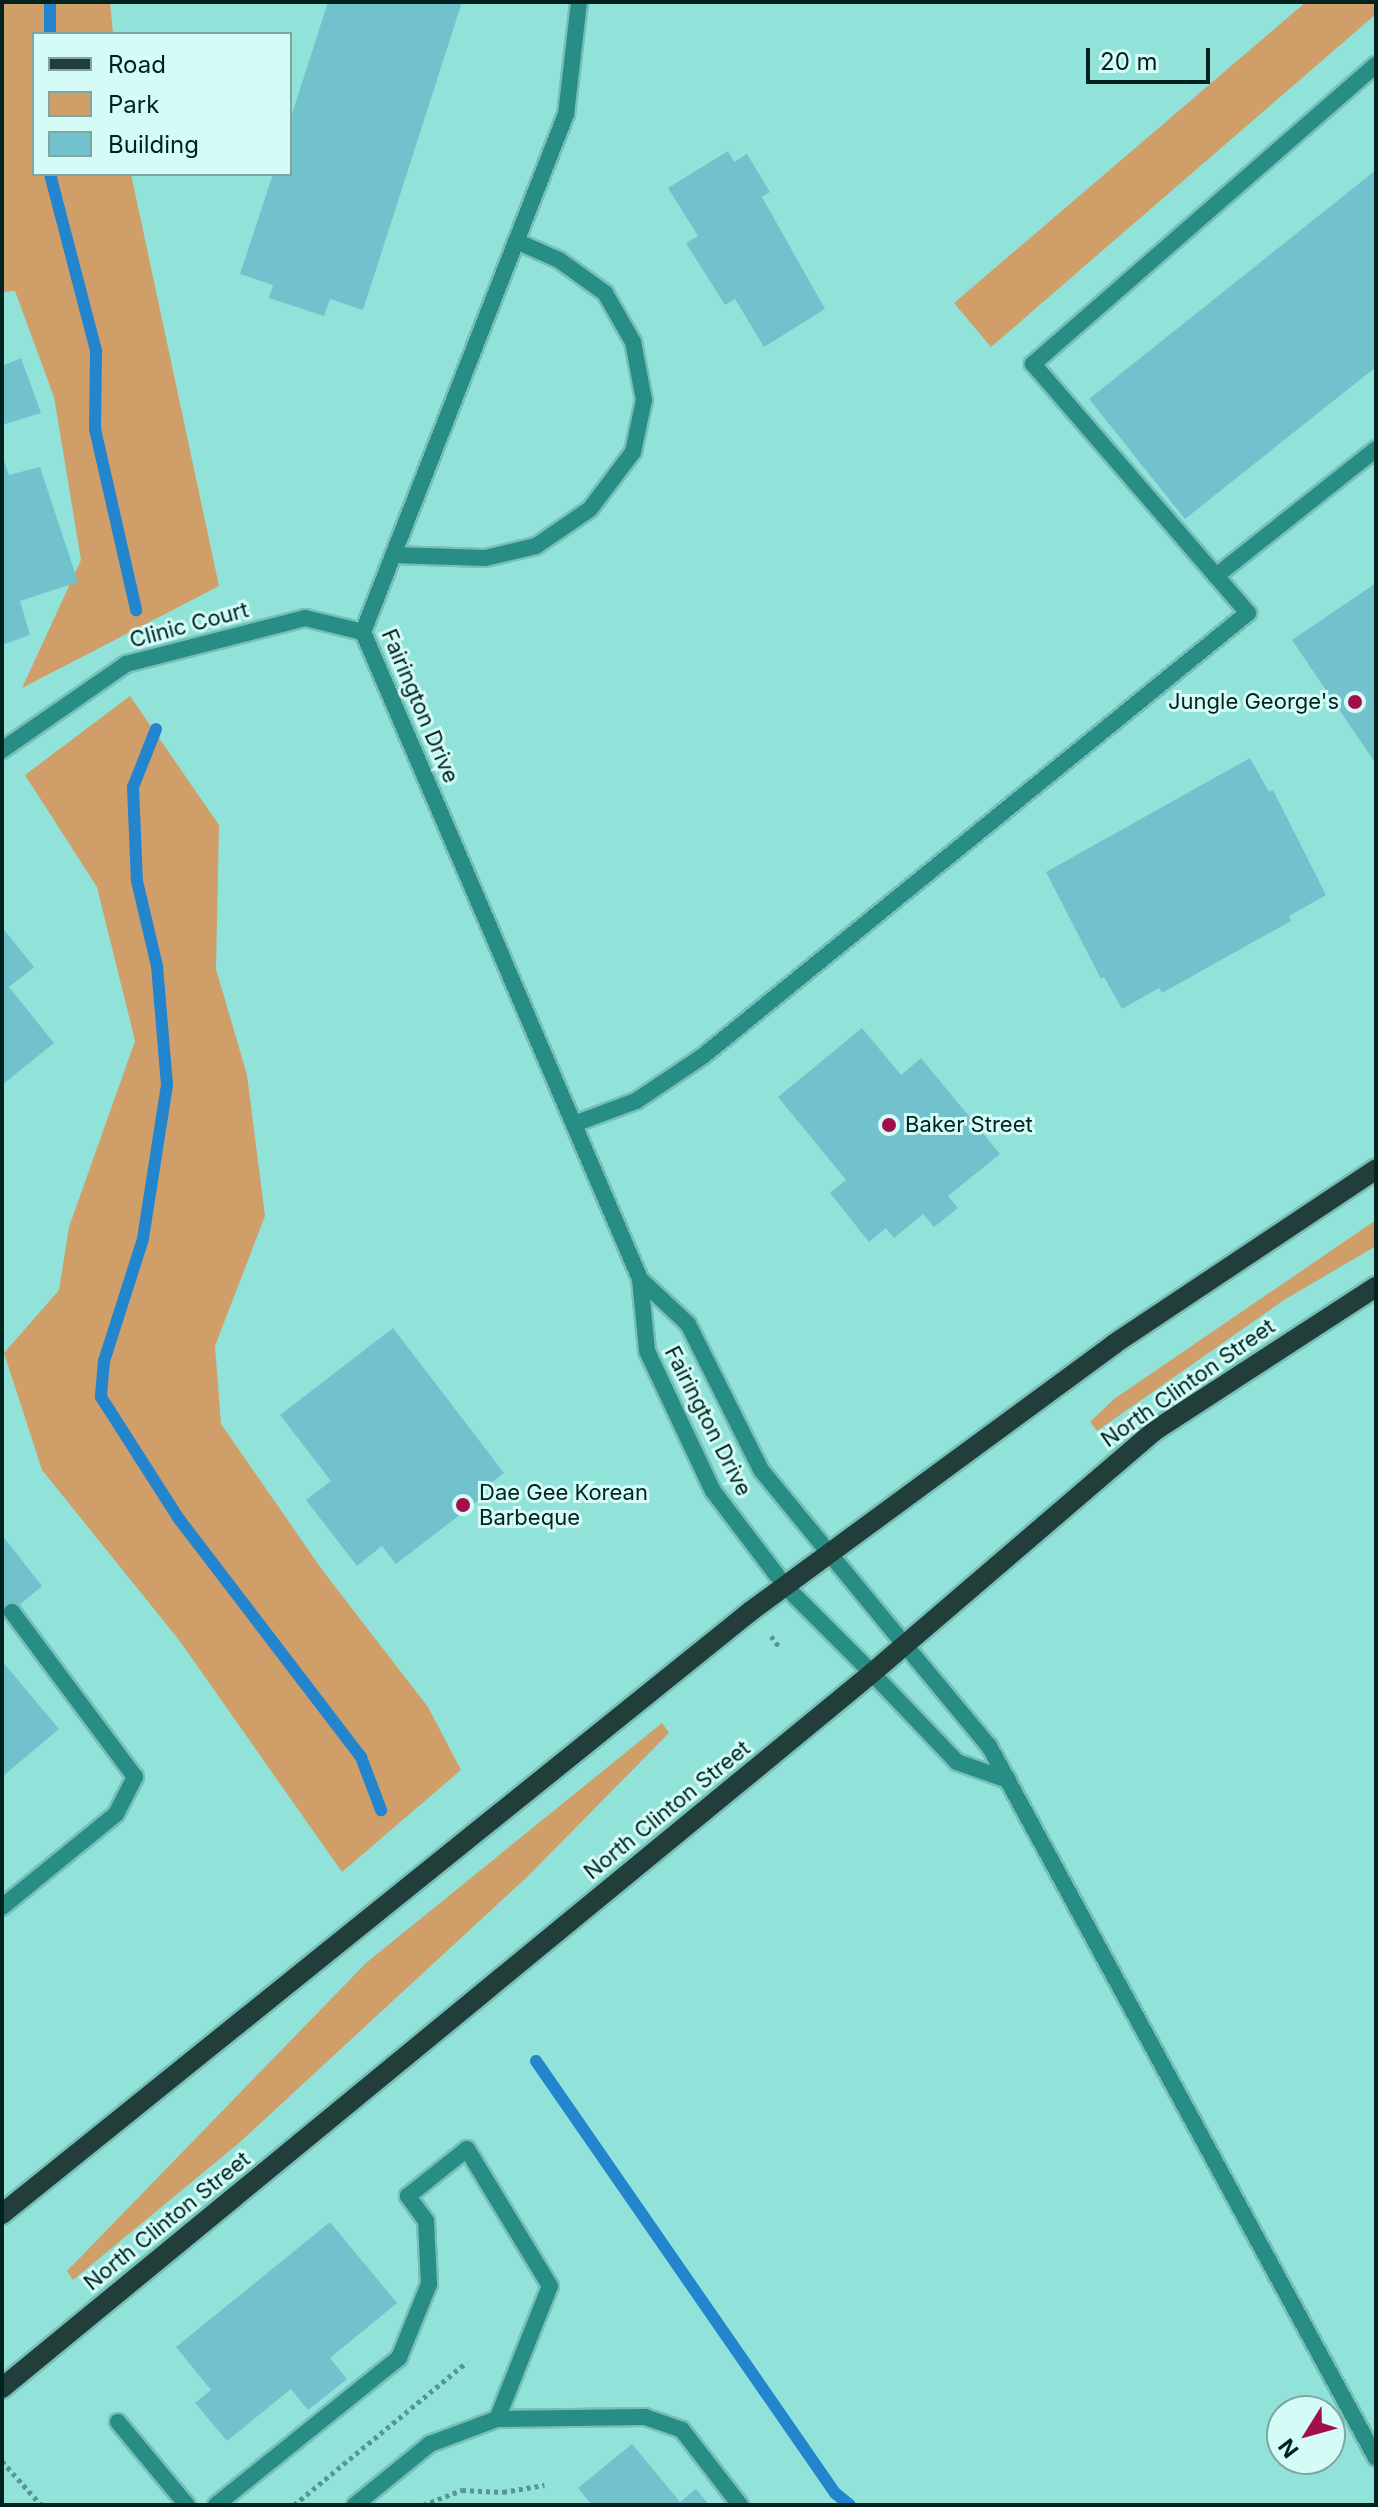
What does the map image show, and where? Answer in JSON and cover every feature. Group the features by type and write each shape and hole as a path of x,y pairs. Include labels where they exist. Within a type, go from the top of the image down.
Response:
{"main road":[{"path":"2,2214 661,1680 1114,1344 1376,1169"},
{"name":"North Clinton Street","path":"2,2388 872,1673 1154,1431 1376,1287"}],"street":[{"name":"Fairington Drive","path":"579,2 566,114 363,632 640,1279 647,1351 713,1491 786,1587 957,1762 1008,1780"},
{"path":"574,1124 636,1101 703,1056 1248,613 1033,364 1376,65"},
{"path":"393,555 485,558 536,546 590,509 633,452 644,400 633,342 605,293 559,260 516,241"},
{"path":"1216,576 1376,449"},
{"name":"Clinic Court","path":"2,750 126,664 305,618 363,632"},
{"name":"Fairington Drive","path":"640,1279 688,1324 761,1470 989,1746 1376,2458"},
{"path":"2,1907 116,1814 135,1777 12,1612"},
{"path":"216,2505 399,2358 429,2284 426,2221 408,2196 467,2149 550,2286 497,2419"},
{"path":"355,2505 430,2444 497,2419 645,2417 682,2430 740,2505"},
{"path":"118,2422 187,2505"}],"path":[{"path":"771,1636 780,1648"},
{"path":"294,2505 467,2362"},
{"path":"2,2461 41,2505"},
{"path":"423,2505 462,2490 503,2492 544,2485"}],"green space":[{"path":"2,2 110,2 113,32 32,32 32,176 131,176 219,586 22,688 81,560 54,397 15,291 2,292"},
{"path":"1306,2 1376,2 1376,14 991,347 954,303"},
{"path":"130,696 219,825 216,969 247,1075 265,1216 215,1346 221,1424 323,1571 428,1707 461,1770 342,1872 179,1640 42,1470 4,1353 59,1290 69,1227 135,1041 97,887 25,775"},
{"path":"1376,1220 1376,1246 1284,1300 1097,1431 1090,1422 1114,1399"},
{"path":"662,1723 669,1733 528,1876 239,2143 73,2280 67,2271 366,1963"}],"building":[{"path":"328,2 462,2 363,310 330,299 324,316 269,298 273,285 240,274 272,176 292,176 292,114"},
{"path":"728,151 734,162 747,154 770,192 762,197 825,309 764,347 735,299 725,305 686,243 698,236 668,188"},
{"path":"1376,170 1376,367 1185,519 1089,399"},
{"path":"21,358 41,413 2,425 2,366"},
{"path":"2,455 9,475 40,467 78,582 20,601 30,635 2,645"},
{"name":"Jungle George's","path":"1376,583 1376,764 1292,640"},
{"path":"1250,758 1269,792 1273,790 1326,895 1289,916 1291,921 1162,993 1159,988 1122,1009 1104,977 1101,979 1046,872"},
{"path":"2,927 34,967 9,987 54,1043 2,1085"},
{"name":"Baker Street","path":"862,1028 901,1075 921,1058 1000,1154 948,1196 958,1208 934,1227 923,1214 894,1238 886,1228 869,1242 830,1193 846,1180 778,1097"},
{"path":"393,1328 504,1473 479,1492 483,1497 396,1564 382,1546 357,1566 306,1500 331,1481 280,1415"},
{"path":"2,1535 42,1586 2,1620"},
{"path":"2,1661 59,1729 2,1777"},
{"path":"330,2222 397,2303 330,2358 347,2379 308,2410 291,2389 227,2441 195,2403 211,2390 176,2347"},
{"path":"632,2444 680,2502 696,2489 709,2505 592,2505 578,2488"}],"waterway":[{"path":"50,2 50,32"},
{"path":"51,176 96,351 95,429 136,610"},
{"path":"156,729 133,787 137,881 157,966 167,1085 143,1239 104,1361 101,1397 179,1519 361,1757 381,1810"},
{"path":"536,2061 835,2493 850,2505"}],"place":[{"name":"Jungle George's","path":"1355,702"},
{"name":"Baker Street","path":"889,1125"},
{"name":"Dae Gee Korean Barbeque","path":"463,1505"}]}
